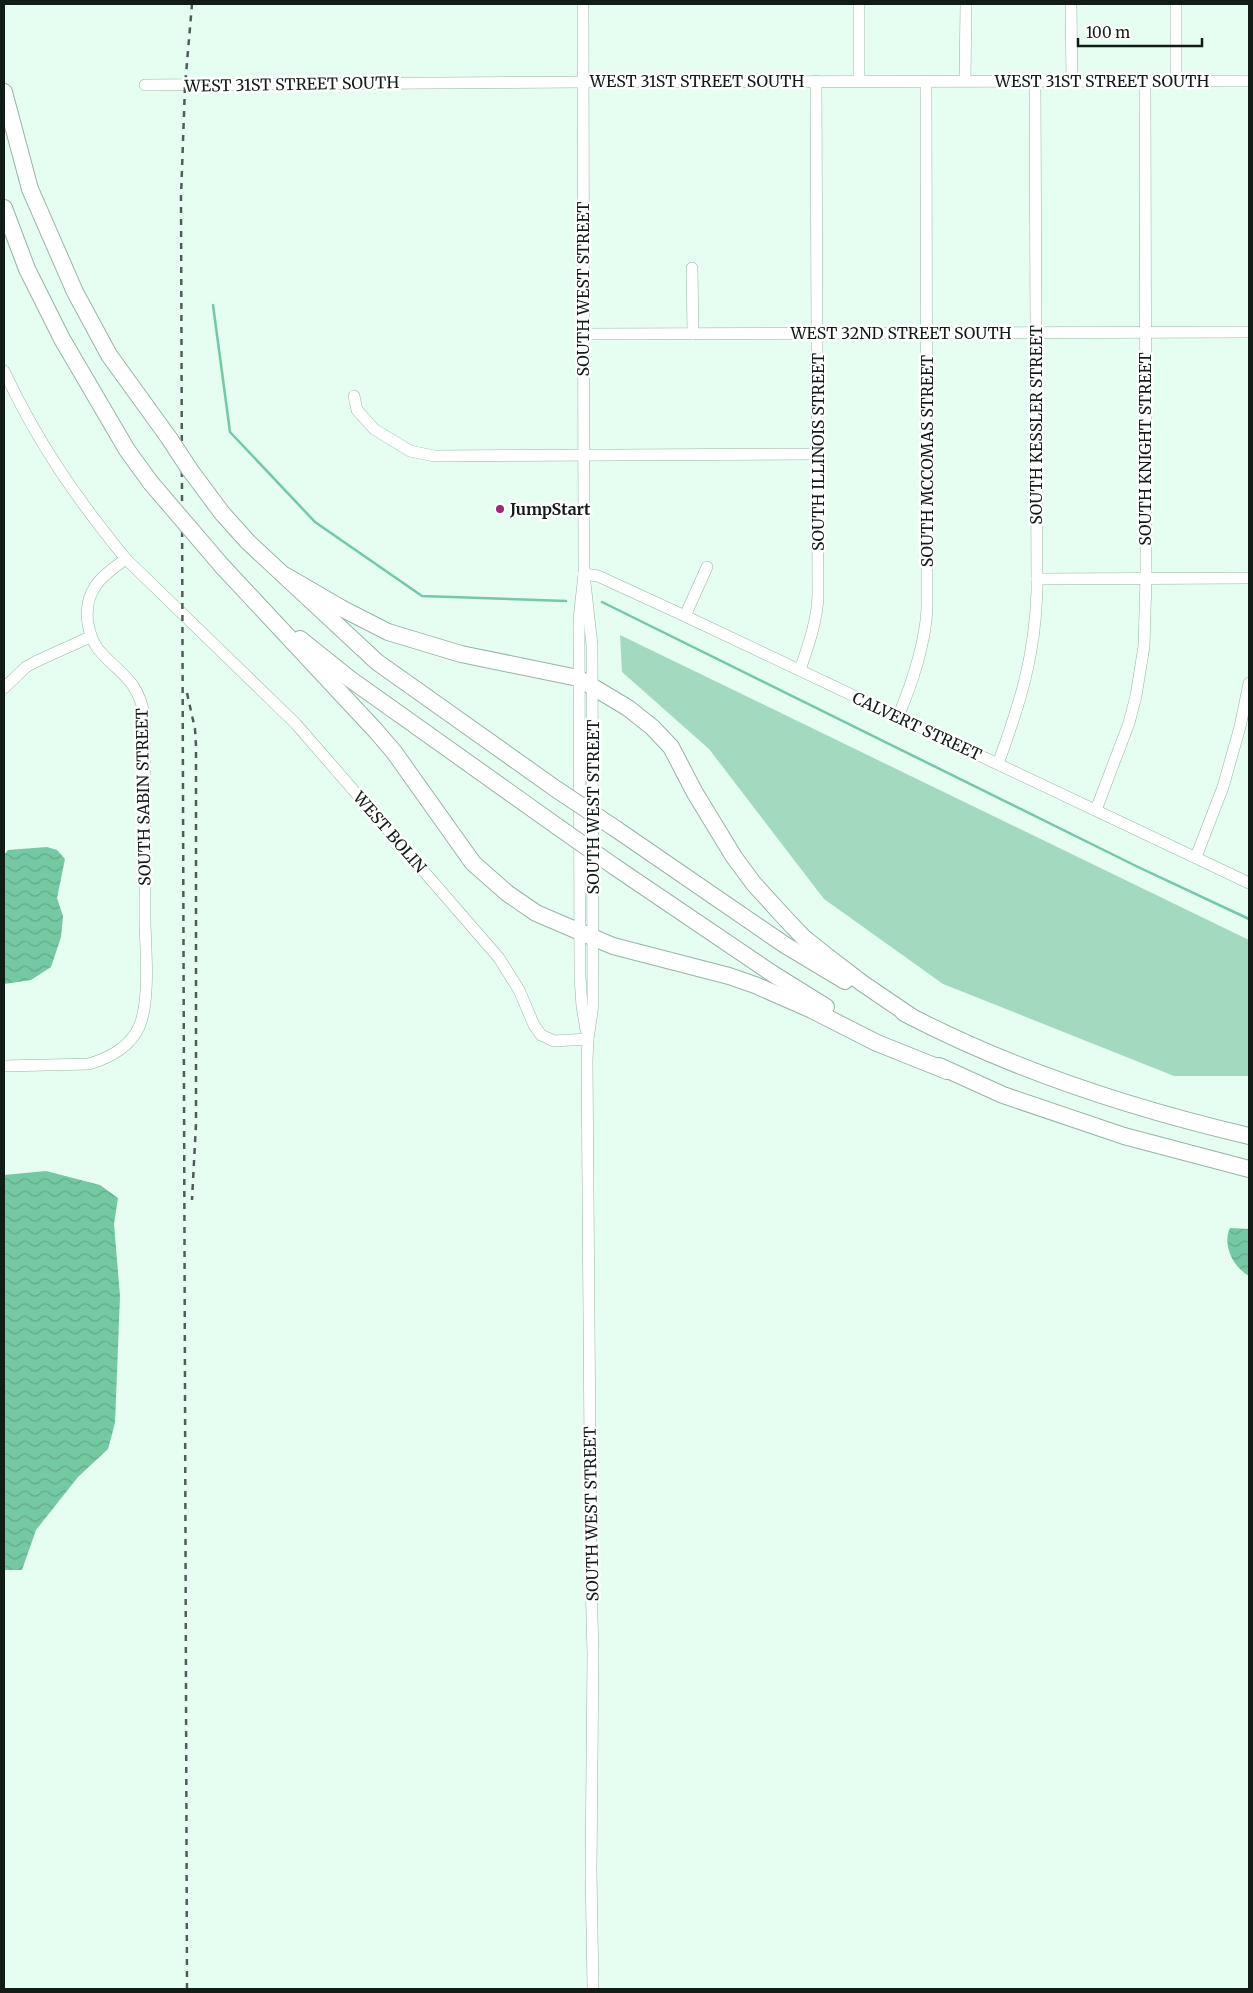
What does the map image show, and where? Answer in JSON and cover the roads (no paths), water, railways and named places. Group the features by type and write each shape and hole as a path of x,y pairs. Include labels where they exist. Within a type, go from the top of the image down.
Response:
{"highway":[{"path":"4,92 30,189 75,292 109,355 222,513 248,542 377,662 556,789 785,945 840,979 912,1017 981,1050 1104,1097 1249,1136"},
{"path":"4,208 27,269 62,338 127,450 151,483 222,566 394,752 473,862 507,893 536,913 613,946 729,976 755,985 812,1010 877,1043 1003,1095 1124,1136 1249,1169"},
{"path":"286,576 369,624 410,640 461,654 585,682 641,718 670,747 734,858 754,884 803,937 842,968 912,1017"},
{"path":"260,606 350,679 615,867 803,992 847,1019 947,1071"}],"street":[{"name":"SOUTH WEST STREET","path":"583,4 582,334 584,574 592,645 585,682 586,934 593,1005 588,1039 588,1248 593,1654 591,1862 593,1989"},
{"path":"859,80 860,4"},
{"path":"966,4 966,81"},
{"path":"1071,4 1072,81"},
{"path":"1176,4 1176,81"},
{"name":"WEST 31ST STREET SOUTH","path":"145,85 859,80 1249,81"},
{"name":"SOUTH ILLINOIS STREET","path":"800,670 812,636 818,606 816,81"},
{"name":"SOUTH MCCOMAS STREET","path":"898,717 910,689 927,619 926,81"},
{"name":"SOUTH KESSLER STREET","path":"998,764 1029,668 1036,625 1035,81"},
{"name":"SOUTH KNIGHT STREET","path":"1096,810 1129,723 1136,696 1144,646 1146,578 1145,81"},
{"path":"692,268 693,334"},
{"name":"WEST 32ND STREET SOUTH","path":"582,334 1249,332"},
{"name":"WEST BOLIN","path":"4,371 22,410 46,452 80,501 126,559 296,724 499,958 519,990 540,1035 554,1041 588,1039"},
{"path":"354,396 357,410 374,429 410,452 434,456 818,454"},
{"path":"4,688 26,667 90,637 87,608 91,593 102,577 126,559"},
{"path":"685,616 707,567"},
{"name":"SOUTH WEST STREET","path":"584,574 578,619 585,682 586,934 582,1006 588,1039"},
{"name":"CALVERT STREET","path":"584,574 598,576 685,616 1249,883"},
{"path":"1037,579 1249,578"},
{"name":"SOUTH SABIN STREET","path":"4,1066 89,1064 114,1054 132,1038 138,1029 145,1006 144,714 138,694 127,676 99,649 90,637"},
{"path":"1196,857 1223,787 1238,736 1249,683"}],"water":[{"path":"47,847 57,850 65,859 57,898 63,916 61,937 51,967 31,980 4,984 4,855 8,850"},
{"path":"46,1171 100,1185 118,1198 114,1224 120,1296 115,1423 108,1449 78,1477 36,1530 22,1570 4,1570 4,1175"},
{"path":"1230,1228 1249,1229 1249,1276 1238,1267 1230,1255 1227,1241"}],"waterway":[{"path":"213,305 230,432 315,522 422,596 566,601"},
{"path":"602,602 1138,867 1249,919"}],"railway":[{"path":"187,1989 181,197 185,86 192,4"},
{"path":"187,693 195,729 196,746 196,1124 192,1200"}],"place":[{"name":"JumpStart","path":"500,509"}]}
